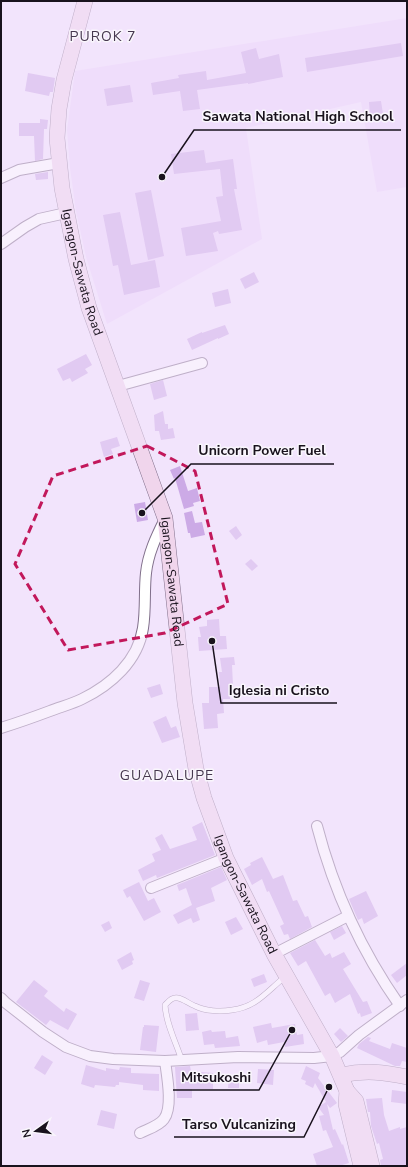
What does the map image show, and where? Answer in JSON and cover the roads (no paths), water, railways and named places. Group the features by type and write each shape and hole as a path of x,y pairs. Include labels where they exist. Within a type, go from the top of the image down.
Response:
{"main road":[{"name":"Igangon-Sawata Road","path":"85,1 66,73 59,109 57,138 66,212 76,259 89,308 165,518 181,673 189,733 204,798 226,858 274,954 332,1056 347,1091"},
{"path":"341,1075 364,1071 375,1071 407,1077"},
{"path":"347,1091 346,1104 361,1166"},
{"path":"347,1091 356,1101 372,1166"}],"street":[{"path":"1,178 7,174 19,170 59,164"},
{"path":"1,244 39,219 66,212"},
{"path":"118,386 202,363"},
{"path":"1,728 82,699 114,678 129,661 137,648 143,627 148,561 151,550 165,518"},
{"path":"1,998 43,1032 66,1047 90,1056 113,1059 182,1061 238,1057 314,1058 332,1056 340,1052 359,1035 404,1003 375,968 348,916 326,860 317,826"},
{"path":"151,888 226,858"},
{"path":"274,954 348,916"},
{"path":"140,1133 156,1126 164,1119 168,1110 165,1061"}],"lane":[{"path":"182,1061 169,1026 166,1013 165,1005 171,999 178,998 196,1007 230,1011 253,1004 263,998 287,976"}],"place":[{"name":"Sawata National High School","path":"162,177"},
{"name":"Unicorn Power Fuel","path":"142,513"},
{"name":"Iglesia ni Cristo","path":"212,641"},
{"name":"Mitsukoshi","path":"292,1030"},
{"name":"Tarso Vulcanizing","path":"329,1087"}],"district":[{"name":"PUROK 7","path":"103,36"},
{"name":"GUADALUPE","path":"167,775"}]}
